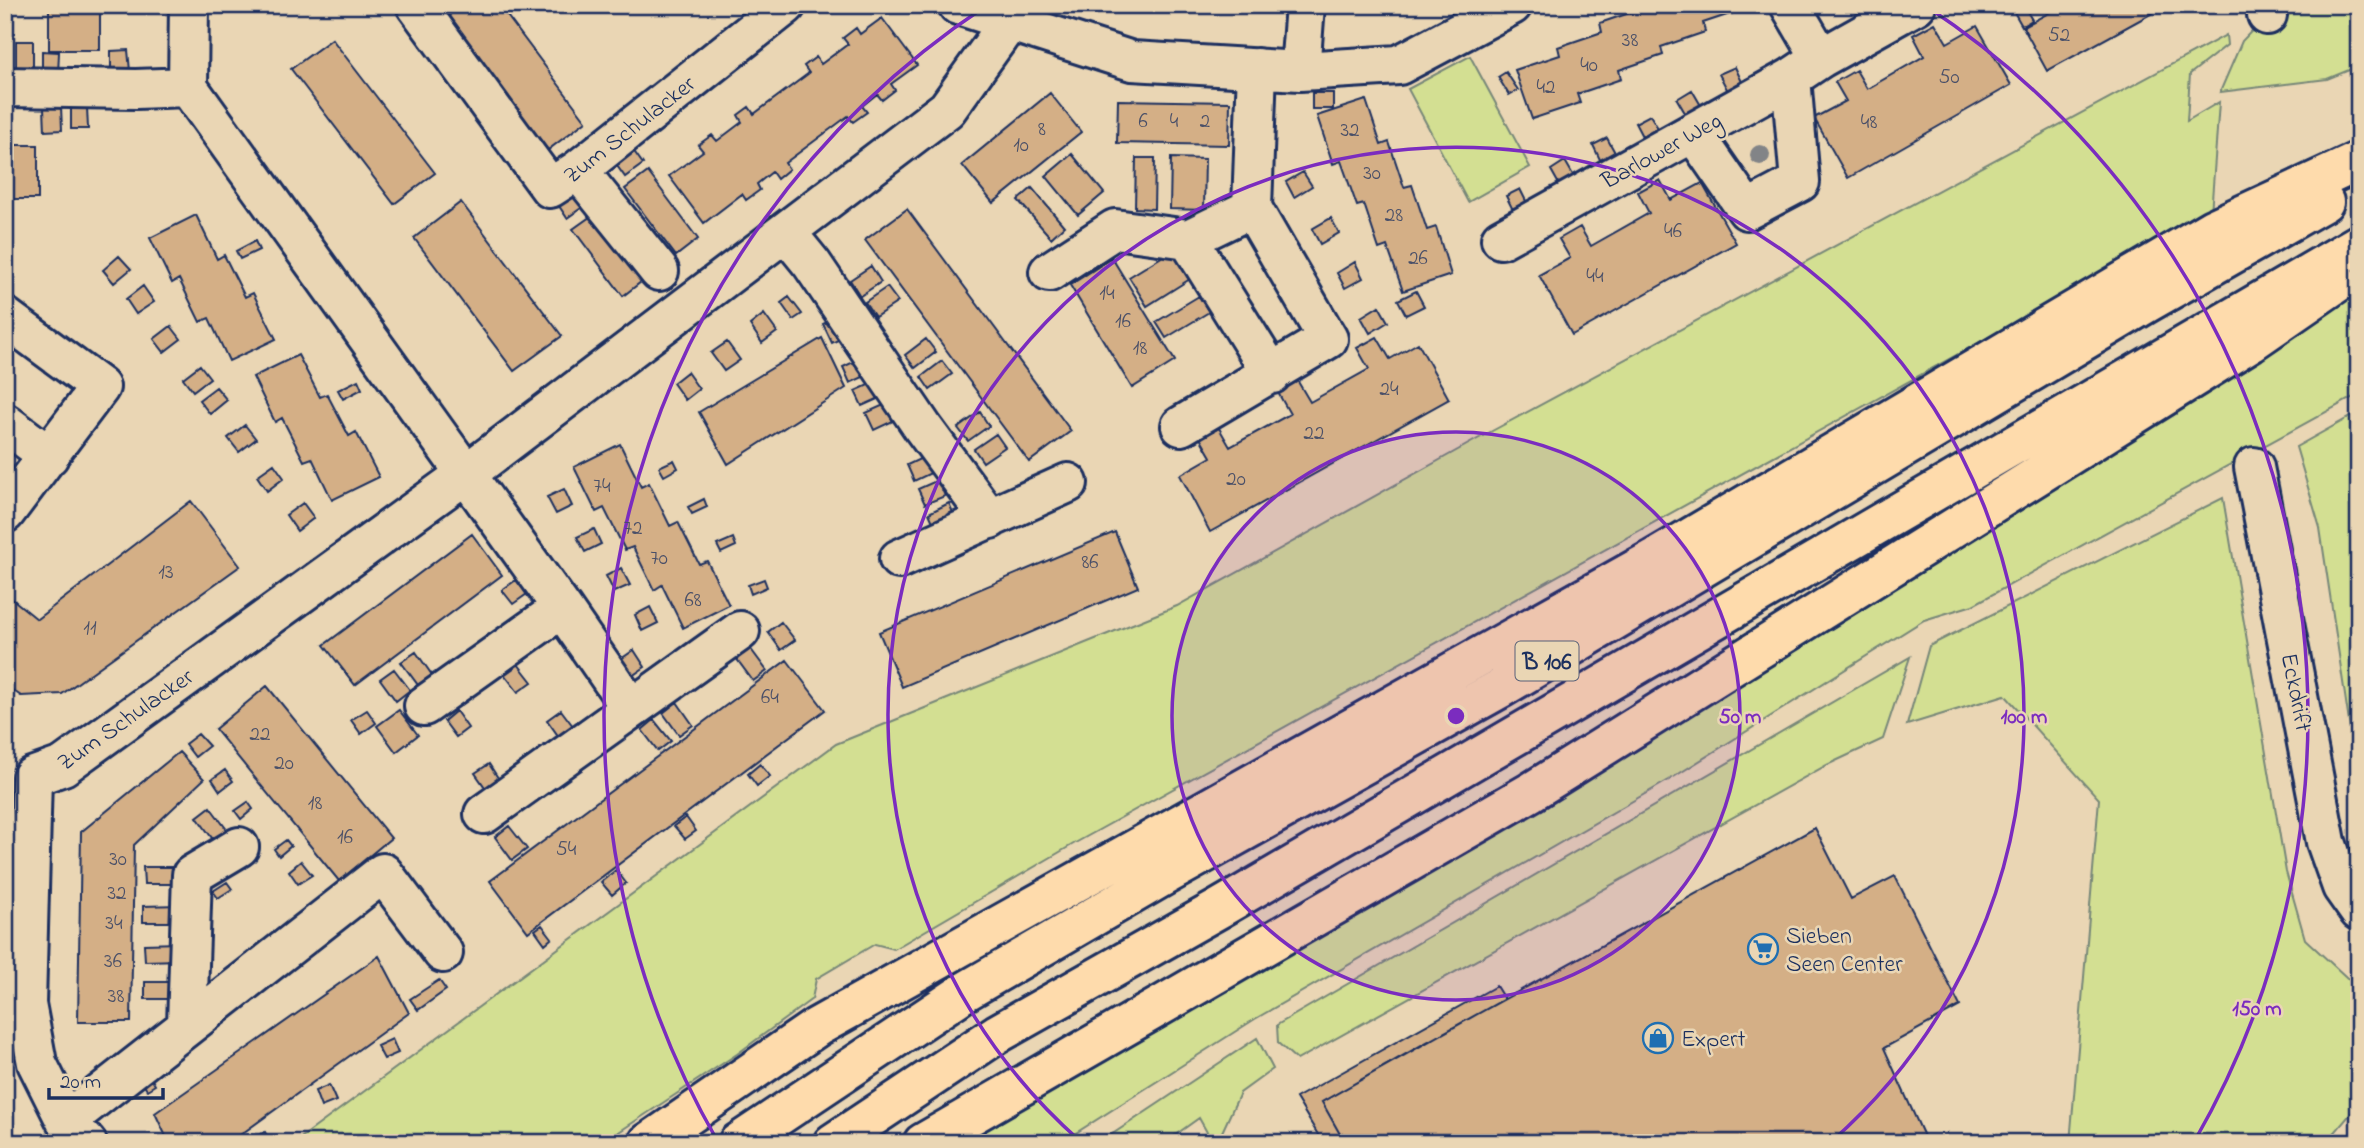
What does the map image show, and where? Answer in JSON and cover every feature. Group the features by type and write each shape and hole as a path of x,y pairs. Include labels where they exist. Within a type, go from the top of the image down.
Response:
{"highway":[{"path":"648,1143 817,1027 1654,559 2212,229 2359,162"},
{"name":"B 106","path":"738,1143 967,991 1163,877 1501,688 2135,310 2359,182"},
{"name":"B 106","path":"833,1143 998,1034 1232,901 2359,244"},
{"path":"923,1143 1531,792 2251,342 2359,267"}],"street":[{"path":"189,5 188,87 631,708"},
{"name":"Zum Schulacker","path":"416,5 550,188 578,170 786,5"},
{"path":"958,5 1012,13 1132,61 1300,71 1399,65 1512,5"},
{"path":"1300,71 1306,5"},
{"path":"1693,132 1747,210 1800,182 1806,68 1790,5"},
{"name":"Barlower Weg","path":"1501,240 1916,5"},
{"name":"Zum Schulacker","path":"443,953 383,873 187,1024 77,1132 37,1063 26,1004 19,772 63,766 466,474 947,109 1012,13"},
{"path":"1181,426 1328,339 1252,208 1257,68"},
{"path":"5,87 188,87"},
{"path":"578,170 659,271"},
{"path":"1049,272 1115,229 1188,240 1252,208"},
{"path":"786,232 812,264 923,428 990,519"},
{"path":"1188,240 1272,374"},
{"path":"5,317 100,387 5,513"},
{"path":"5,423 49,456"},
{"name":"Eckdrift","path":"2253,467 2326,842 2342,887 2359,911"},
{"path":"899,559 1068,483"},
{"path":"424,706 562,608"},
{"path":"484,814 740,631"},
{"path":"187,1024 192,875 239,847"}],"green space":[{"path":"2268,5 2359,5 2359,66 2327,79 2220,92 2242,41 2267,15"},
{"path":"2226,35 2227,45 2190,74 2187,121 2219,102 2211,214 1077,842 894,949 875,944 816,979 812,999 737,1054 602,1143 294,1143 836,744 1177,606 1492,431"},
{"path":"1470,56 1530,167 1468,202 1408,89"},
{"path":"2359,292 2359,394 1973,605 1924,620 1669,780 1255,1019 1060,1143 955,1143 2059,469"},
{"path":"2359,412 2359,789 2320,528 2296,447"},
{"path":"2223,498 2286,872 2305,939 2359,989 2359,1104 2326,1143 2070,1143 2099,799 2005,695 1907,725 1929,646"},
{"path":"1910,657 1883,739 1827,765 1297,1060 1278,1043 1277,1025"},
{"path":"1257,1038 1273,1069 1240,1093 1217,1143 1213,1143 1199,1118 1164,1143 1099,1143"}],"building":[{"path":"49,5 100,5 100,50 49,50"},
{"path":"439,5 499,5 586,121 548,150"},
{"path":"596,5 612,5 612,10 596,10"},
{"path":"664,5 681,5 681,11 664,11"},
{"path":"1643,5 1747,5 1748,8 1703,23 1705,32 1661,47 1663,55 1619,70 1621,79 1577,94 1580,103 1532,119 1515,70 1560,55 1558,47 1602,32 1600,23 1644,8"},
{"path":"2010,5 2026,5 2024,6 2032,20 2022,26"},
{"path":"2063,5 2167,5 2047,71 2023,27"},
{"path":"882,18 917,65 891,84 895,90 882,100 877,94 862,106 867,112 853,122 848,116 785,163 789,169 777,179 772,172 757,184 760,190 746,200 742,194 704,223 669,176 703,151 698,145 712,135 717,141 742,122 738,115 749,107 754,114 809,73 804,66 816,57 821,64 848,44 843,38 856,28 860,34"},
{"path":"1935,23 1947,43 1977,26 2011,85 1848,178 1814,118 1846,101 1835,82 1856,70 1867,89 1924,56 1913,35"},
{"path":"332,39 435,173 394,204 291,69"},
{"path":"16,41 33,41 33,71 16,71"},
{"path":"128,50 130,71 111,72 111,51"},
{"path":"42,51 59,52 58,75 42,75"},
{"path":"1735,67 1744,86 1729,93 1719,74"},
{"path":"1506,72 1518,90 1509,95 1498,77"},
{"path":"1692,90 1703,109 1688,118 1677,99"},
{"path":"1050,93 1081,132 993,203 962,165"},
{"path":"1312,93 1333,93 1333,109 1312,109"},
{"path":"1118,100 1230,102 1229,145 1117,143"},
{"path":"1366,100 1381,145 1389,142 1404,187 1412,185 1427,230 1436,227 1451,275 1403,291 1387,246 1379,249 1364,204 1357,206 1341,161 1333,164 1317,116"},
{"path":"61,106 62,130 45,131 44,107"},
{"path":"87,107 88,129 71,129 71,108"},
{"path":"13,109 14,135 5,135 5,110"},
{"path":"1650,115 1661,133 1645,142 1635,123"},
{"path":"1607,138 1618,158 1603,166 1593,145"},
{"path":"5,145 38,145 38,199 5,199"},
{"path":"633,150 643,164 625,177 615,163"},
{"path":"1072,154 1104,193 1078,215 1046,176"},
{"path":"1136,158 1155,158 1154,209 1135,208"},
{"path":"1171,158 1205,159 1204,210 1170,209"},
{"path":"1565,161 1576,180 1561,188 1551,170"},
{"path":"648,172 698,239 676,256 625,189"},
{"path":"1303,172 1312,186 1294,197 1286,182"},
{"path":"1660,180 1671,200 1702,183 1736,243 1572,335 1539,275 1570,258 1559,239 1580,227 1591,246 1649,213 1638,192"},
{"path":"1032,188 1064,226 1051,238 1018,200"},
{"path":"1520,189 1529,207 1515,214 1506,196"},
{"path":"573,191 584,206 567,218 557,203"},
{"path":"461,202 562,336 514,371 414,238"},
{"path":"907,209 1071,431 1029,462 865,240"},
{"path":"597,212 646,278 623,296 573,229"},
{"path":"196,215 217,259 224,255 245,297 253,293 276,339 229,361 209,318 200,322 179,279 172,283 150,238"},
{"path":"1331,218 1339,233 1320,244 1312,229"},
{"path":"255,241 259,250 240,259 236,251"},
{"path":"1173,250 1190,279 1147,306 1129,277"},
{"path":"119,256 131,269 114,283 103,270"},
{"path":"1112,258 1175,361 1132,388 1070,285"},
{"path":"1355,262 1363,278 1345,288 1337,273"},
{"path":"871,266 881,282 860,296 850,280"},
{"path":"143,286 154,302 136,314 126,299"},
{"path":"887,287 898,302 875,317 865,302"},
{"path":"1416,291 1424,306 1406,315 1398,300"},
{"path":"1199,296 1209,312 1166,338 1156,322"},
{"path":"789,297 802,314 793,320 781,303"},
{"path":"1379,306 1388,322 1370,333 1361,317"},
{"path":"764,314 777,332 762,343 750,325"},
{"path":"831,320 840,339 832,343 823,324"},
{"path":"171,326 181,339 164,352 154,339"},
{"path":"1377,337 1390,359 1418,343 1449,399 1210,532 1180,475 1211,457 1200,438 1219,428 1230,447 1290,414 1277,391 1297,380 1310,402 1369,369 1357,348"},
{"path":"822,338 846,388 728,464 699,412"},
{"path":"926,339 936,352 915,368 905,355"},
{"path":"727,342 740,360 724,371 711,353"},
{"path":"298,355 320,397 327,394 349,436 356,432 379,477 332,500 312,458 304,461 282,418 275,422 253,377"},
{"path":"864,357 872,373 850,383 843,367"},
{"path":"942,361 952,374 930,390 921,377"},
{"path":"200,365 210,378 193,391 183,378"},
{"path":"687,372 699,389 685,400 673,383"},
{"path":"358,380 362,389 343,399 338,390"},
{"path":"875,382 882,397 862,406 855,391"},
{"path":"216,387 227,400 210,414 199,400"},
{"path":"886,404 893,421 874,430 866,413"},
{"path":"980,412 989,426 968,441 958,428"},
{"path":"245,425 256,439 239,452 228,438"},
{"path":"996,434 1005,447 983,462 974,449"},
{"path":"620,444 641,487 649,483 670,526 678,522 699,564 707,561 729,605 683,628 662,585 654,590 633,547 625,550 604,508 596,512 574,467"},
{"path":"926,456 933,472 914,481 907,465"},
{"path":"674,460 678,468 664,476 659,467"},
{"path":"274,464 284,478 267,491 257,476"},
{"path":"938,480 945,496 925,504 918,489"},
{"path":"564,489 572,506 556,514 547,497"},
{"path":"704,499 707,507 692,514 688,507"},
{"path":"191,501 240,566 62,694 21,696 5,685 5,593 37,619"},
{"path":"303,503 314,518 297,531 286,515"},
{"path":"949,503 956,520 936,529 929,513"},
{"path":"594,529 601,544 585,552 577,537"},
{"path":"1115,532 1138,587 902,687 879,632"},
{"path":"472,534 502,575 355,685 324,645"},
{"path":"733,538 736,546 721,553 717,545"},
{"path":"621,568 630,585 614,592 606,576"},
{"path":"764,579 767,587 751,594 748,585"},
{"path":"516,580 527,594 513,604 502,590"},
{"path":"650,607 658,623 642,631 635,615"},
{"path":"781,622 795,640 781,650 768,632"},
{"path":"750,648 767,671 753,681 736,658"},
{"path":"634,650 645,667 632,676 621,659"},
{"path":"416,652 432,675 418,685 401,662"},
{"path":"787,660 825,710 528,932 490,881"},
{"path":"518,664 532,682 518,692 504,674"},
{"path":"394,669 410,690 396,701 380,679"},
{"path":"267,686 391,838 339,881 215,729"},
{"path":"677,702 693,725 679,735 663,713"},
{"path":"367,710 376,723 361,734 351,720"},
{"path":"399,710 418,735 396,752 377,726"},
{"path":"561,710 573,726 559,737 547,720"},
{"path":"456,711 468,728 456,737 444,721"},
{"path":"654,720 671,741 658,751 642,730"},
{"path":"198,734 209,746 195,757 185,744"},
{"path":"179,752 204,779 134,845 131,1022 78,1022 81,832"},
{"path":"489,764 500,781 487,790 475,773"},
{"path":"760,764 770,776 757,786 748,774"},
{"path":"225,770 233,781 220,791 212,779"},
{"path":"248,802 253,809 241,819 235,811"},
{"path":"210,807 231,835 217,845 197,817"},
{"path":"686,817 696,831 685,839 674,826"},
{"path":"509,826 527,849 512,860 495,837"},
{"name":"Sieben Seen Center","path":"1815,828 1851,899 1895,876 1960,1006 1884,1048 1927,1143 1345,1143 1322,1102"},
{"path":"286,840 291,846 279,856 274,849"},
{"path":"301,861 312,875 298,884 289,871"},
{"path":"143,867 179,867 179,884 144,884"},
{"path":"616,870 626,883 612,895 601,882"},
{"path":"227,882 232,889 218,898 213,891"},
{"path":"179,905 180,922 143,922 143,906"},
{"path":"542,925 552,938 545,944 535,930"},
{"path":"179,943 180,960 145,961 144,944"},
{"path":"379,956 409,1013 229,1143 169,1143 155,1113"},
{"path":"439,980 446,990 418,1010 410,999"},
{"path":"145,982 180,982 180,999 145,999"},
{"path":"1496,986 1504,999 1322,1102 1345,1143 1323,1143 1296,1098"},
{"path":"392,1039 398,1053 384,1059 377,1046"},
{"path":"147,1071 155,1085 147,1090 138,1076"},
{"path":"329,1085 336,1101 321,1107 315,1091"},
{"path":"265,1132 270,1143 252,1143 250,1139"},
{"path":"342,1136 347,1143 331,1143"}],"place":[{"name":"Sieben Seen Center","path":"1763,949"},
{"name":"Expert","path":"1658,1038"}]}
